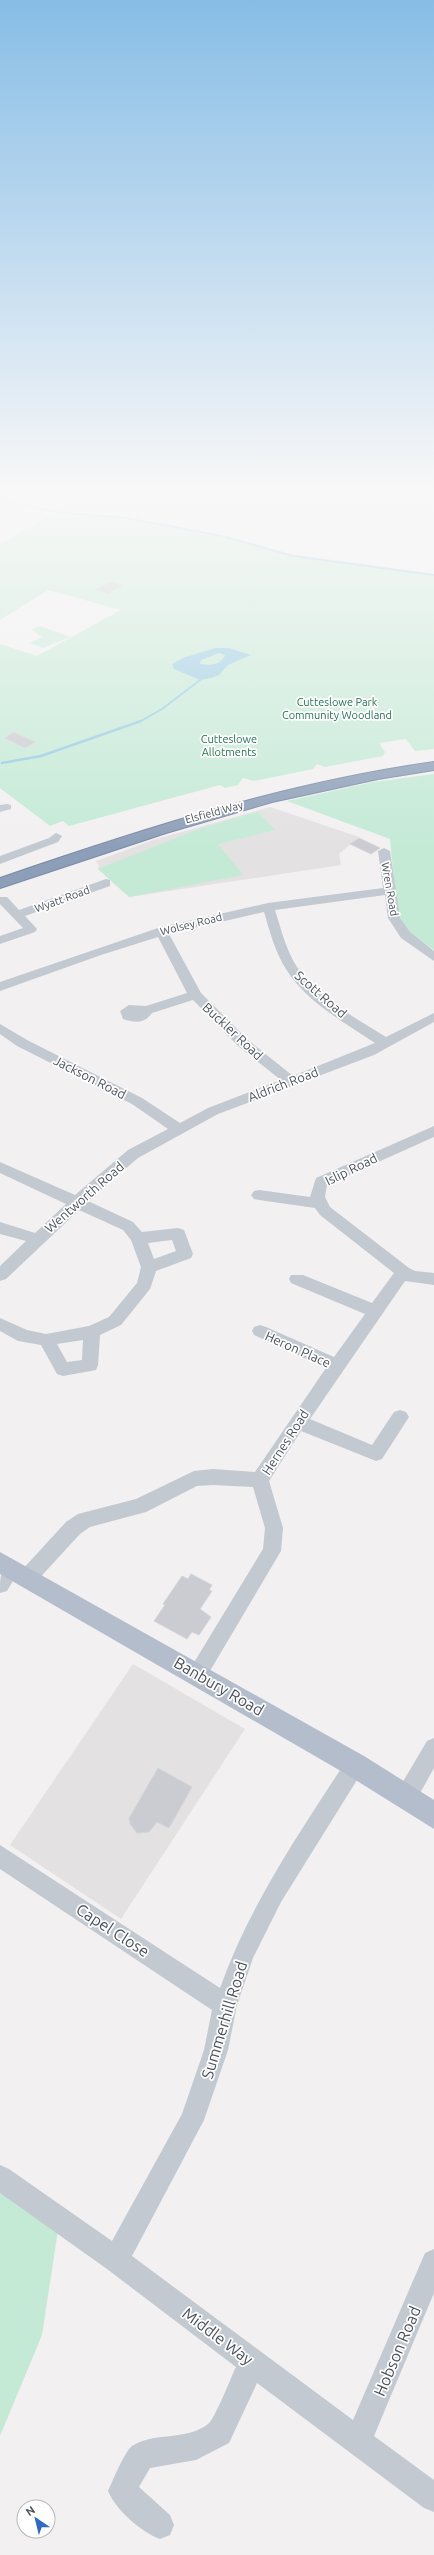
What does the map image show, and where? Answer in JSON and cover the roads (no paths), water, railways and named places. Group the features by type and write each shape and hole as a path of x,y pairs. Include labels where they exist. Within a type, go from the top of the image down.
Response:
{"highway":[{"name":"Elsfield Way","path":"0,874 109,836 218,802 362,770 434,759"},
{"name":"Elsfield Way","path":"0,883 160,827 224,808 367,776 434,766"}],"main road":[{"name":"Banbury Road","path":"10,1573 197,1674 355,1765 434,1816"}],"street":[{"path":"0,860 54,840 56,836"},
{"name":"Wren Road","path":"384,851 394,918 405,935 434,957"},
{"name":"Wyatt Road","path":"17,915 106,883"},
{"name":"Wolsey Road","path":"0,988 68,960 161,931 268,906 389,892"},
{"name":"Wyatt Road","path":"0,940 31,929 3,900"},
{"name":"Scott Road","path":"268,906 282,952 294,971 330,1005 386,1044"},
{"name":"Buckler Road","path":"161,931 195,994 243,1043 291,1081"},
{"path":"144,1011 195,994"},
{"name":"Aldrich Road","path":"133,1154 178,1128 213,1111 386,1044 434,1017"},
{"name":"Jackson Road","path":"0,1028 22,1042 137,1101 178,1128"},
{"name":"Islip Road","path":"403,1272 325,1211 318,1203 316,1194 321,1182 434,1130"},
{"name":"Wentworth Road","path":"3,1266 133,1154"},
{"path":"0,1167 128,1226 138,1238 149,1267 144,1285 115,1321 92,1332 46,1340 24,1336 0,1324"},
{"path":"259,1195 318,1203"},
{"name":"Wentworth Road","path":"0,1228 36,1239"},
{"path":"138,1238 178,1234 184,1254 149,1267"},
{"path":"403,1272 412,1277 434,1279"},
{"name":"Hernes Road","path":"197,1674 272,1551 274,1528 260,1480 278,1450 403,1272"},
{"path":"297,1279 375,1311"},
{"name":"Heron Place","path":"260,1331 337,1366"},
{"path":"46,1340 63,1369 90,1365 92,1332"},
{"path":"299,1422 376,1454 400,1417"},
{"path":"10,1573 85,1520 140,1506 194,1479 213,1476 260,1480"},
{"path":"406,1797 434,1748"},
{"name":"Summerhill Road","path":"116,2260 192,2120 216,2050 225,2005 244,1954 273,1894 355,1765"},
{"name":"Capel Close","path":"0,1856 225,2005"},
{"name":"Middle Way","path":"0,2178 116,2260 434,2498"},
{"name":"Hobson Road","path":"358,2440 434,2262"},
{"path":"160,2525 122,2491 141,2456 196,2446 219,2433 253,2362"}],"water":[{"path":"215,648 229,648 251,655 228,665 219,675 200,680 174,669 172,664 183,658","holes":["219,653 225,655 218,663 208,665 200,664 201,660"]}],"waterway":[{"path":"140,721 162,709 200,680"},
{"path":"2,763 41,756 140,721"}],"park label":[{"name":"Cutteslowe Park Community Woodland","path":"337,708"},
{"name":"Cutteslowe Allotments","path":"229,745"}]}
